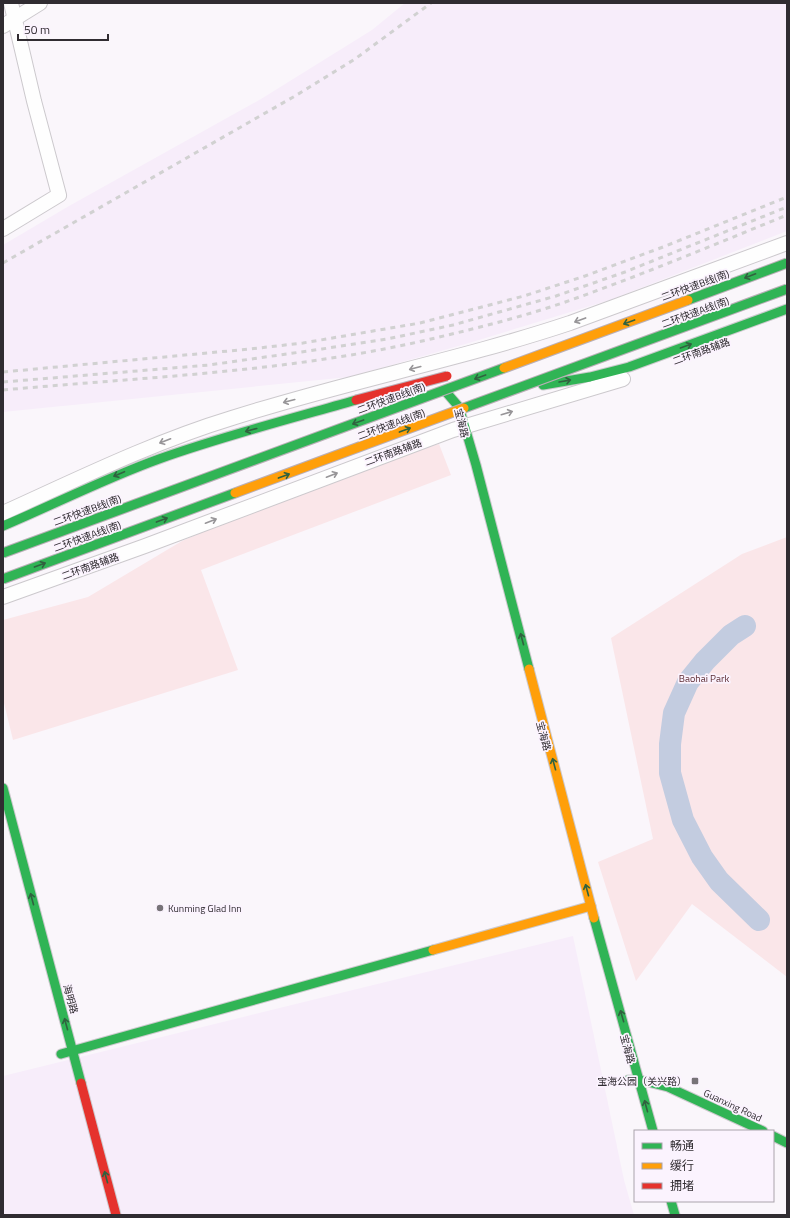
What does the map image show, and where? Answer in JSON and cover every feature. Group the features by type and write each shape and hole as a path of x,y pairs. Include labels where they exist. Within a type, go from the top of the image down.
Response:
{"main road":[{"name":"二环快速B线(南)","path":"3,553 787,263"},
{"name":"二环快速A线(南)","path":"3,579 787,289"},
{"path":"459,406 498,394 603,374 650,359 787,309"},
{"path":"474,369 552,348 596,334"},
{"path":"3,526 110,478 167,456 226,437 381,393 456,374"},
{"name":"宝海路","path":"446,392 447,411 476,465 591,906 653,1130"},
{"name":"宝海路","path":"446,392 459,406 457,432"},
{"name":"海明路","path":"3,788 116,1215"},
{"path":"61,1054 591,906"},
{"name":"Guanxing Road","path":"626,1080 640,1080 668,1087 761,1130"},
{"path":"774,1136 787,1143"},
{"path":"671,1202 675,1215"}],"street":[{"path":"3,229 59,195 34,101 9,23 10,3"},
{"path":"9,23 40,3"},
{"path":"3,513 118,461 195,430 274,405 494,347 570,323 787,243"},
{"name":"二环南路辅路","path":"3,597 457,432 634,376 787,320"},
{"path":"437,362 446,392"}],"shaded area":[{"path":"405,3 787,3 787,231 610,300 469,343 349,377 3,412 3,245 69,206 261,99 372,30"},
{"path":"573,936 624,1180 634,1215 3,1215 3,1076"}],"green space":[{"path":"439,444 451,475 201,570 238,670 13,740 3,699 3,620 88,597 182,541 310,485"},
{"name":"Baohai Park","path":"787,537 787,977 692,904 636,981 598,862 653,839 611,638 742,554"}],"waterway":[{"path":"745,626 731,635 705,661 688,682 674,713 670,744 670,773 683,820 702,857 719,881 759,920"}],"railway":[{"path":"3,263 295,96 355,59 431,3"},
{"path":"3,372 303,343 420,323 524,296 585,276 663,247 787,197"},
{"path":"3,382 209,365 387,339 453,325 556,296 625,272 787,207"},
{"path":"3,390 164,377 271,366 325,359 431,339 502,321 571,300 787,215"}],"traffic: fast":[{"path":"688,300 787,263"},
{"path":"464,408 787,289"},
{"path":"543,385 590,377 629,367 787,309"},
{"path":"3,553 504,368"},
{"path":"446,392 459,407 476,465 529,669"},
{"path":"3,526 139,466 232,435 356,400"},
{"path":"3,579 235,493"},
{"path":"3,788 81,1083"},
{"path":"594,918 653,1130"},
{"path":"61,1054 433,950"},
{"path":"628,1080 640,1080 668,1087 761,1130"},
{"path":"774,1136 787,1143"},
{"path":"671,1202 675,1215"}],"traffic: slow":[{"path":"504,368 688,300"},
{"path":"235,493 464,408"},
{"path":"529,669 594,918"},
{"path":"433,950 591,906"}],"traffic: jam":[{"path":"356,400 447,376"},
{"path":"81,1083 116,1215"}],"place":[{"name":"Kunming Glad Inn","path":"160,908"},
{"name":"宝海公园（关兴路）","path":"695,1081"}]}
